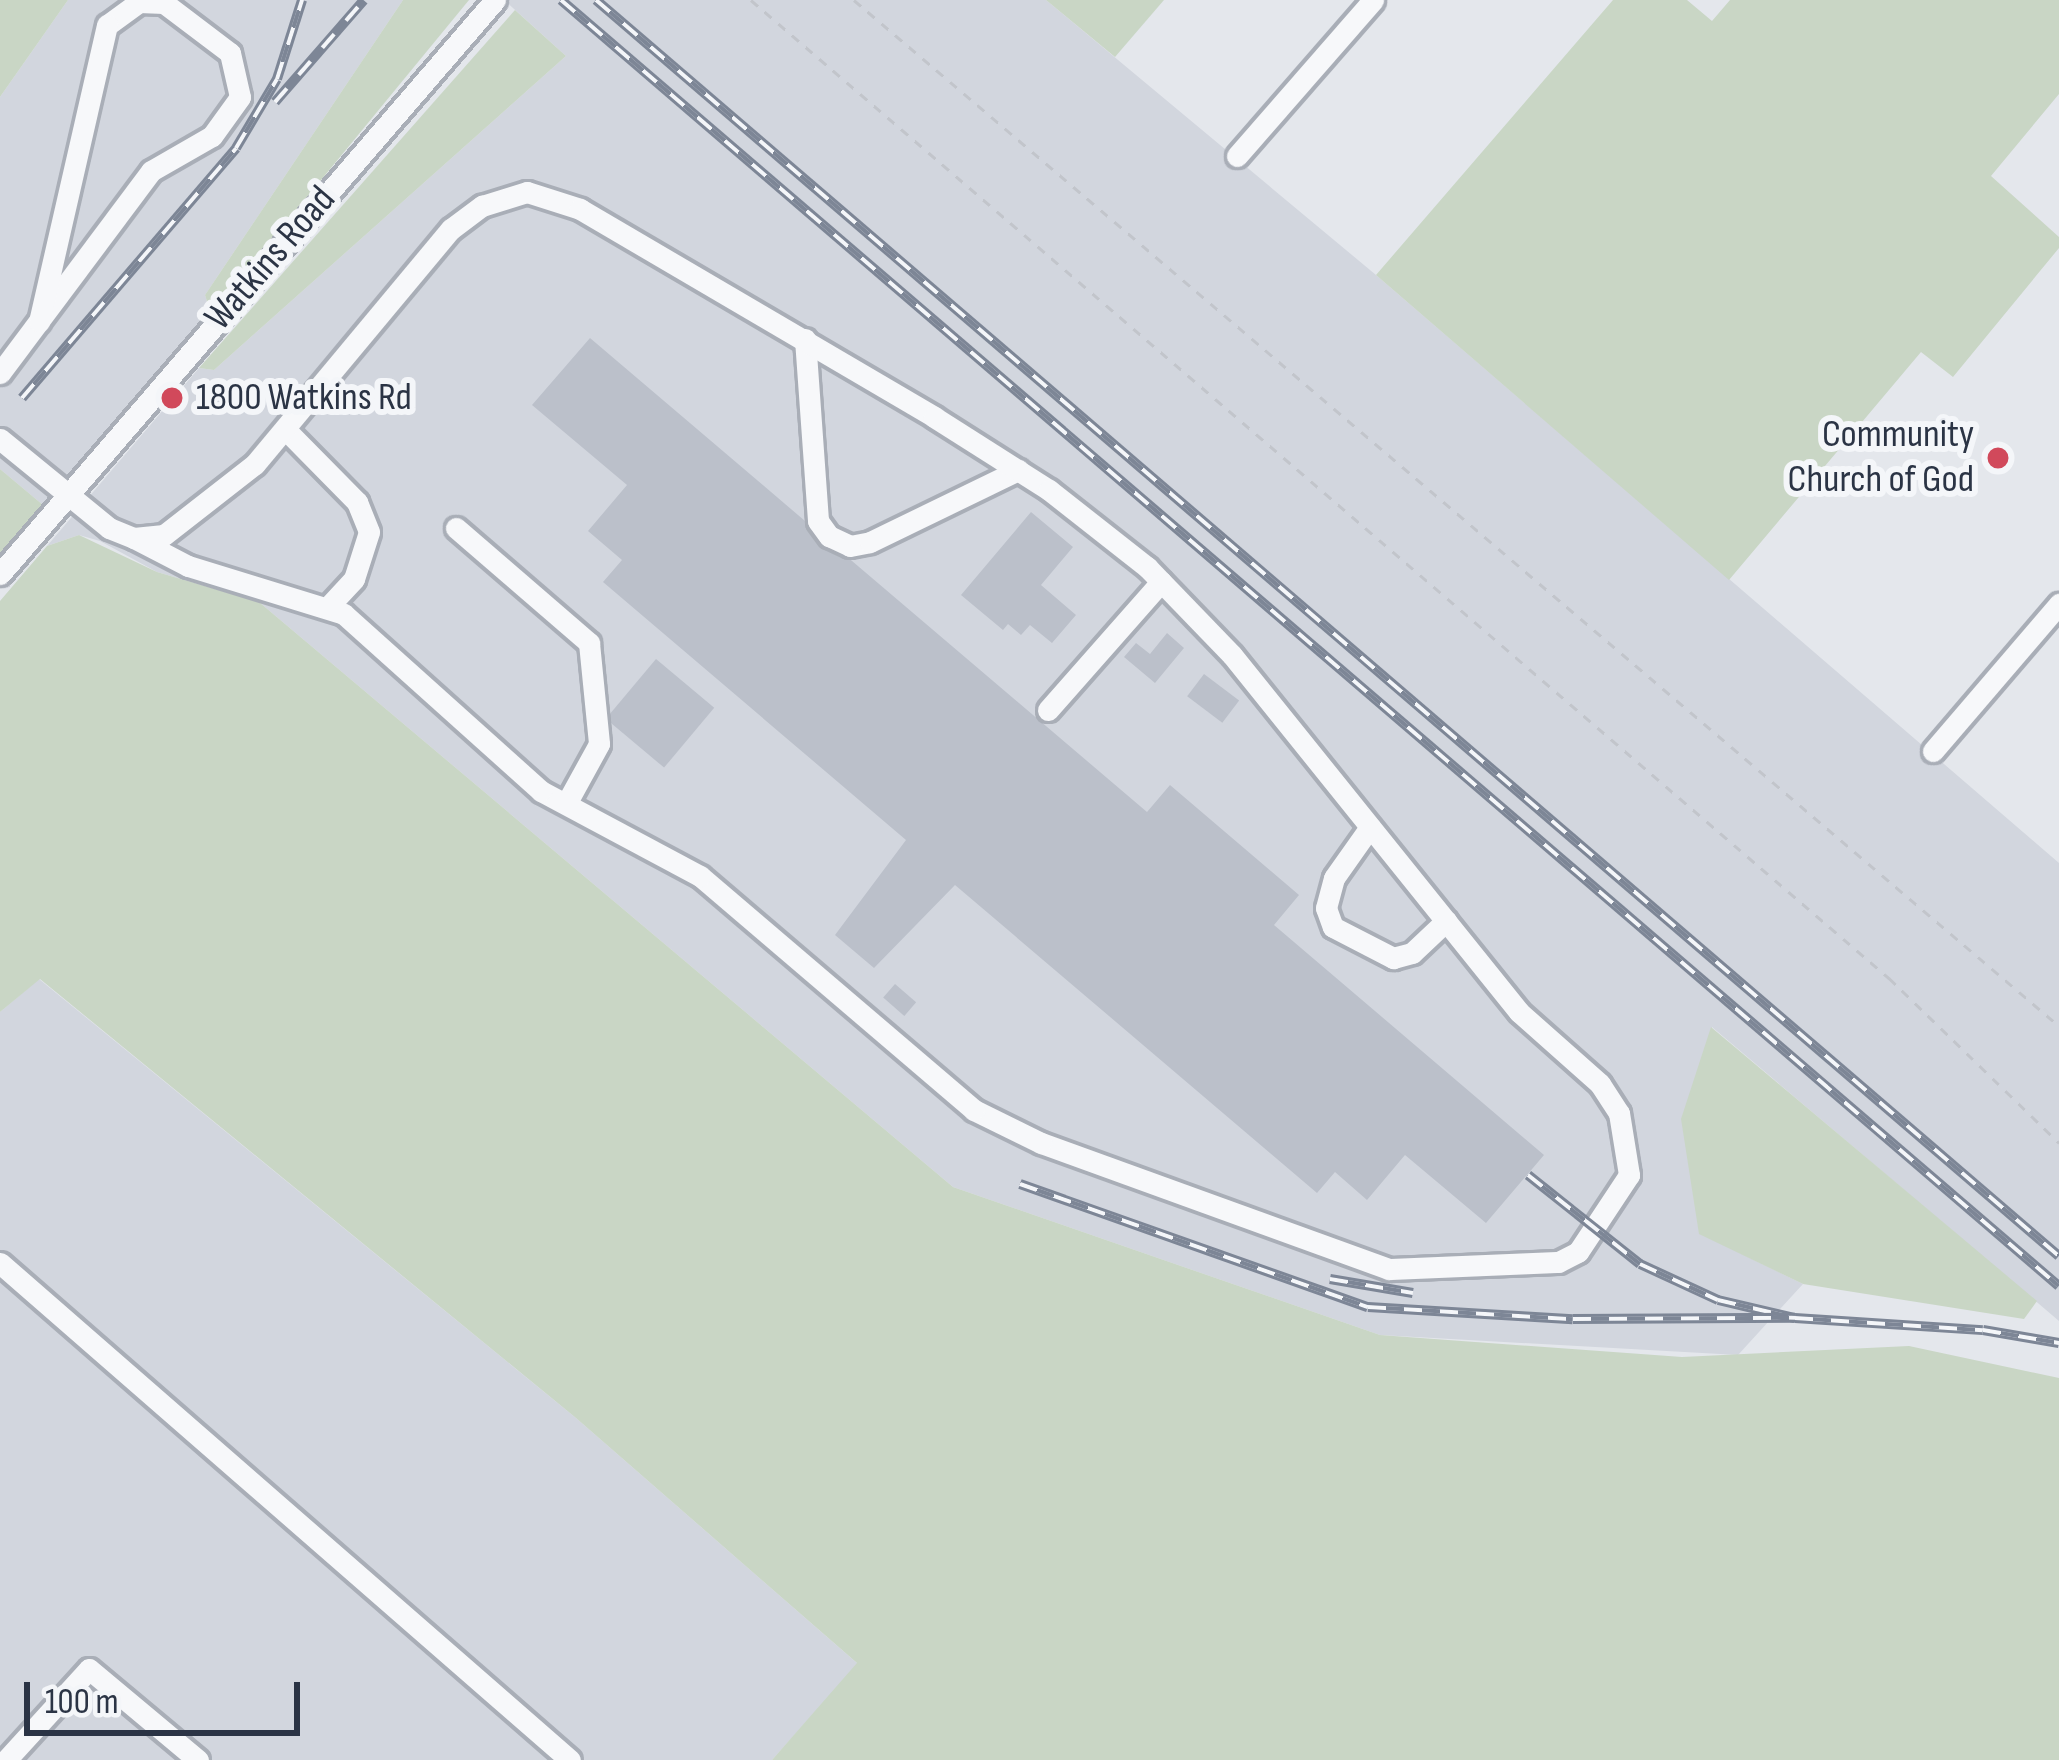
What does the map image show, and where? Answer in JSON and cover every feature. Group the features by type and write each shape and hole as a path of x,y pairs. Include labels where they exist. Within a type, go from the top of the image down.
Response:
{"street":[{"path":"1237,156 1373,0"},
{"path":"0,373 152,171 212,136 240,97 230,53 164,3 139,2 107,25 39,321"},
{"name":"Watkins Road","path":"0,574 491,5"},
{"path":"0,439 67,496 134,538 228,580 329,606 566,804 700,876 996,1124 1389,1269 1558,1262 1578,1252 1628,1175 1619,1113 1600,1084 1520,1012 1232,655 1161,582 1018,470 580,209 527,192 482,206 451,229 285,429 196,517 164,535 134,538"},
{"path":"805,339 818,521 829,536 850,546 870,542 1018,470"},
{"path":"285,429 357,502 369,532 362,564 329,606"},
{"path":"456,529 589,643 599,744 566,804"},
{"path":"1048,710 1161,582"},
{"path":"1933,751 2059,604"},
{"path":"1370,826 1334,878 1326,908 1333,927 1393,958 1412,953 1446,921"},
{"path":"0,1263 570,1760"},
{"path":"6,1760 89,1669 198,1760"}],"path":[{"path":"751,0 1889,978 2059,1143"},
{"path":"854,0 2059,1026"}],"shaded area":[{"path":"68,0 403,0 205,295 211,314 43,505 0,469 0,97"},
{"path":"504,0 1046,0 1376,275 2059,863 2059,1321 1712,1027 1699,1233 1803,1284 1738,1355 1380,1335 953,1187 259,602 157,572 79,535 47,546 199,368 214,370 566,56"},
{"path":"39,979 576,1418 858,1664 772,1760 0,1760 0,1012"}],"green space":[{"path":"0,0 68,0 0,97"},
{"path":"403,0 469,0 211,314 205,295"},
{"path":"1046,0 1164,0 1115,57"},
{"path":"1613,0 1687,0 1712,21 1730,0 2059,0 2059,94 1991,176 2059,237 2059,248 1953,377 1921,352 1729,580 1376,275"},
{"path":"515,10 566,56 214,370 199,368"},
{"path":"0,469 43,505 0,555"},
{"path":"79,535 157,572 259,602 953,1187 1380,1335 1682,1357 1909,1346 2059,1378 2059,1760 772,1760 857,1663 576,1418 40,979 0,1012 0,601 47,546"},
{"path":"1711,1027 2037,1301 2024,1319 1803,1284 1699,1234 1681,1119"}],"building":[{"path":"590,338 1147,812 1170,785 1299,895 1274,925 1544,1155 1486,1223 1405,1155 1367,1200 1335,1172 1317,1193 955,885 874,968 835,935 906,840 603,582 622,560 588,531 627,485 532,405"},
{"path":"1031,512 1073,547 1041,585 1076,615 1052,643 1030,625 1021,635 1008,624 1003,630 961,595"},
{"path":"1167,633 1184,648 1155,683 1124,657 1136,643 1150,654"},
{"path":"656,659 714,708 664,768 606,719"},
{"path":"1204,674 1239,700 1222,723 1187,696"},
{"path":"895,984 916,1002 904,1016 883,998"}],"railway":[{"path":"22,398 236,148 277,79 302,0"},
{"path":"275,102 364,0"},
{"path":"561,0 2059,1286"},
{"path":"596,0 2059,1256"},
{"path":"1528,1175 1640,1264 1718,1300 1795,1318 1983,1330 2059,1343"},
{"path":"1020,1184 1368,1307 1573,1319 1795,1318"},
{"path":"1330,1279 1413,1293"}],"place":[{"name":"1800 Watkins Rd","path":"172,398"},
{"name":"Community Church of God","path":"1998,458"}]}
